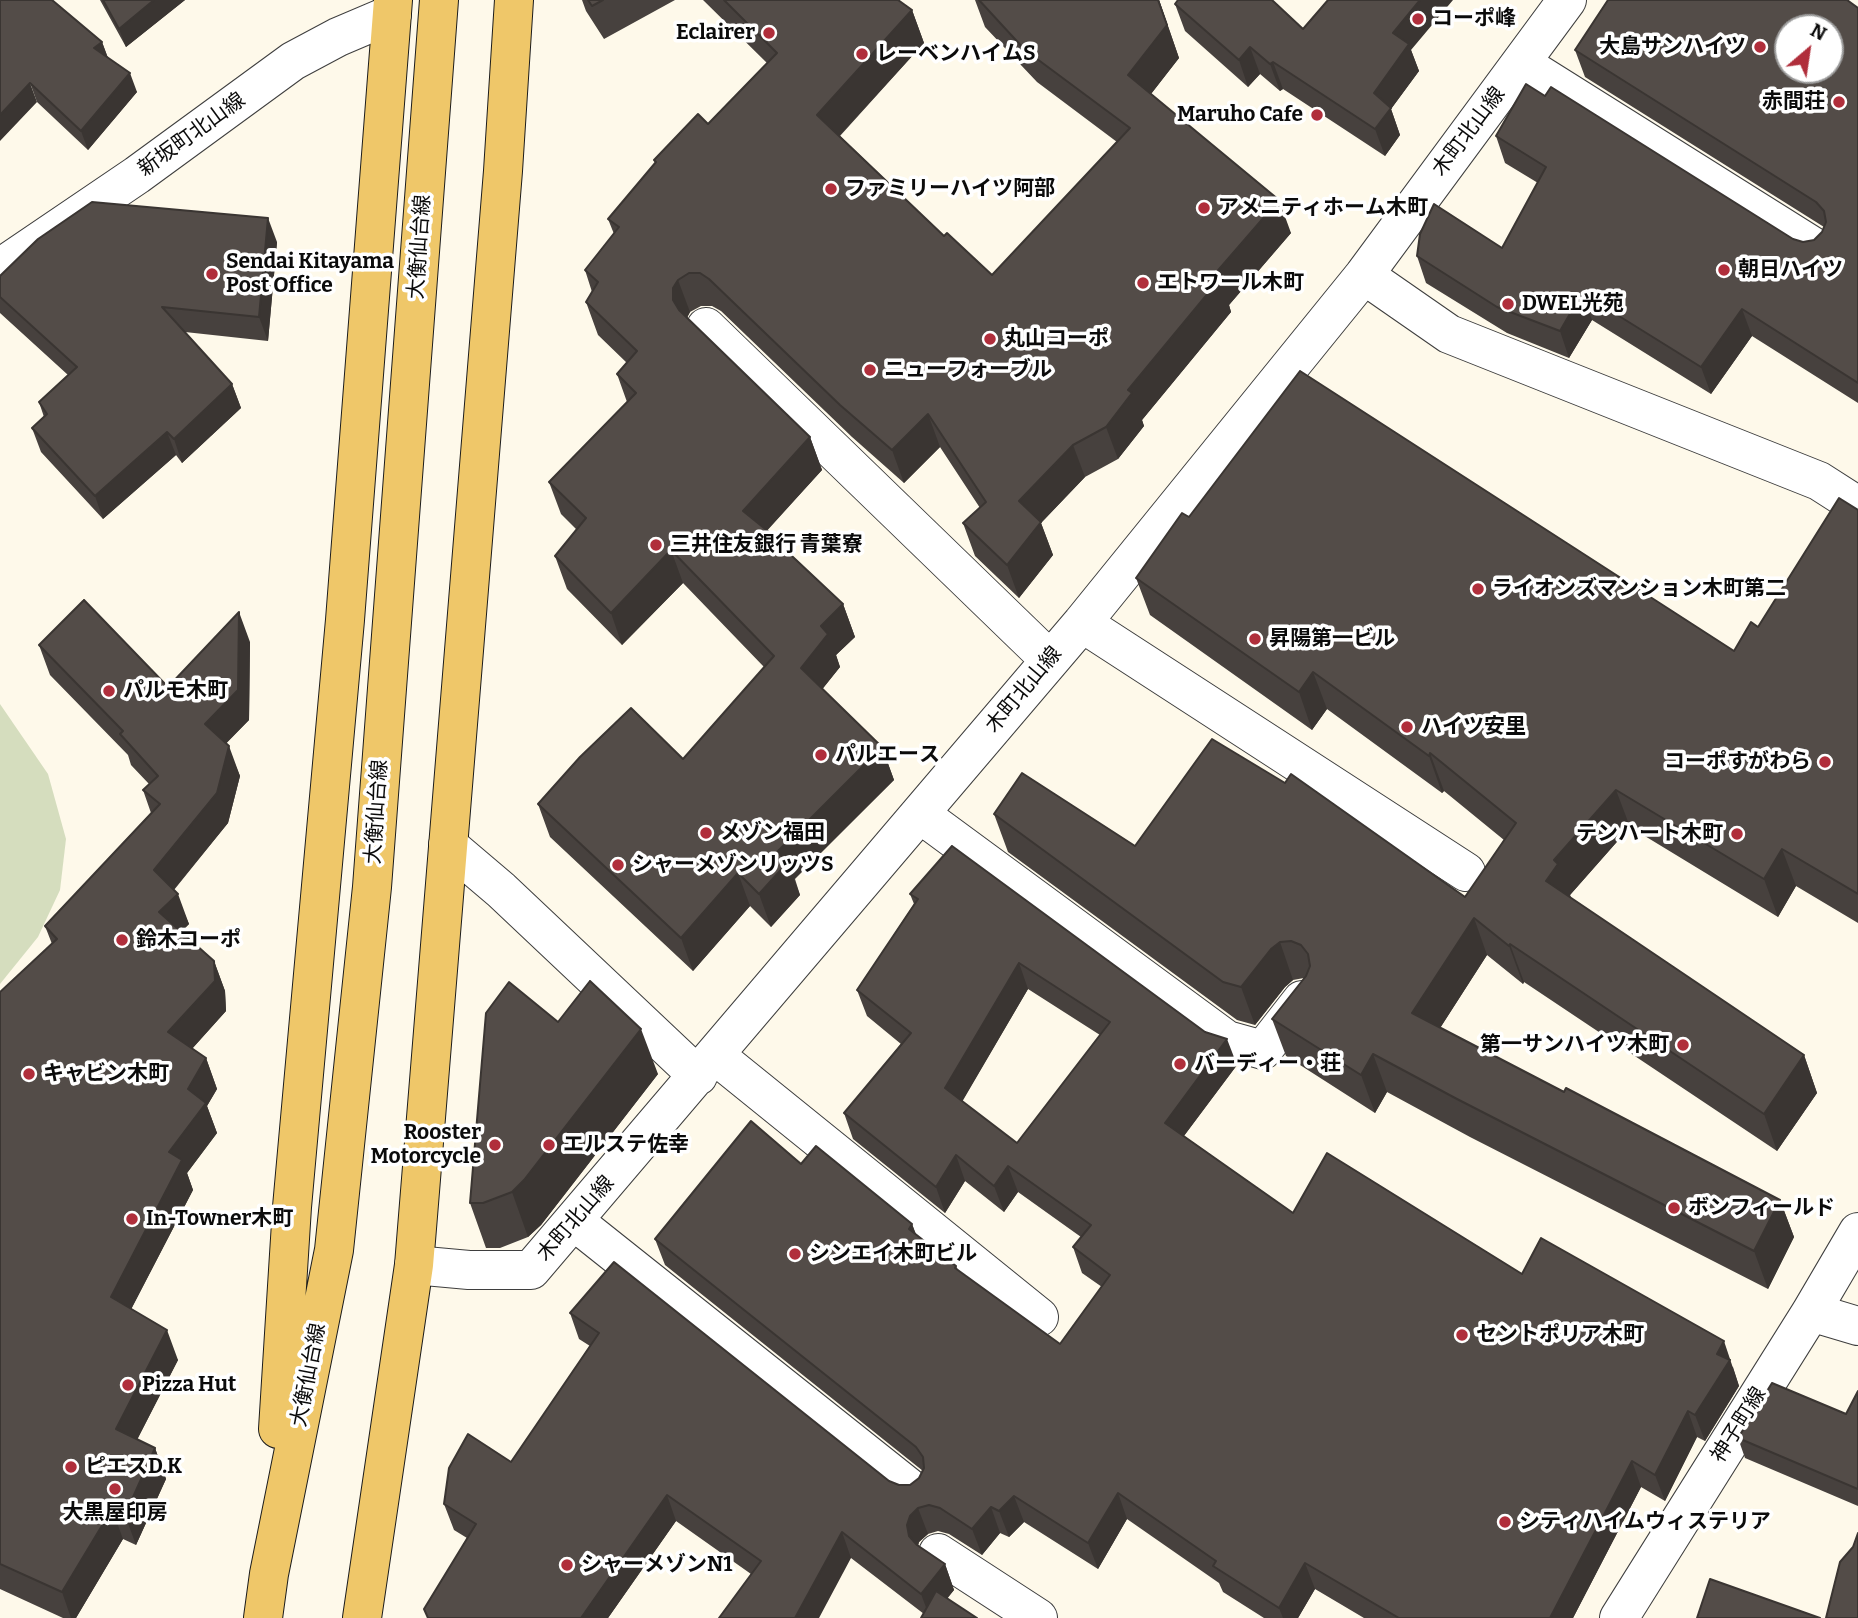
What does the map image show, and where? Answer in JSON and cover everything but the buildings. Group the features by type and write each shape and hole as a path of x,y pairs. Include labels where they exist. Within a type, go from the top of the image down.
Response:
{"main road":[{"name":"大衡仙台線","path":"263,1618 269,1574 334,1250 372,887 439,0"},
{"path":"362,1618 414,1265 502,185 514,0"},
{"path":"269,1574 292,1207 345,620 392,7"}],"street":[{"name":"木町北山線","path":"414,1265 469,1270 531,1270 1082,623 1364,275 1567,0"},
{"name":"新坂町北山線","path":"0,268 137,175 293,61 392,7"},
{"path":"1521,63 1814,247"},
{"path":"1364,275 1448,334 1819,481 1858,506"},
{"path":"706,327 1050,660"},
{"path":"1082,623 1466,872"},
{"path":"920,814 1227,1040 1263,1050 1303,1000"},
{"path":"448,845 707,1066 1039,1317"},
{"path":"574,1221 912,1490"},
{"name":"神子町線","path":"1619,1618 1858,1231"},
{"path":"1811,1311 1858,1326"},
{"path":"938,1552 1038,1618"}],"green space":[{"path":"0,704 48,774 66,839 60,890 38,937 0,984"}],"place":[{"name":"コーポ峰","path":"1418,19"},
{"name":"Eclairer","path":"769,33"},
{"name":"大島サンハイツ","path":"1760,47"},
{"name":"レーベンハイムS","path":"862,54"},
{"name":"赤間荘","path":"1839,102"},
{"name":"Maruho Cafe","path":"1317,115"},
{"name":"ファミリーハイツ阿部","path":"831,189"},
{"name":"アメニティホーム木町","path":"1204,208"},
{"name":"朝日ハイツ","path":"1724,270"},
{"name":"Sendai Kitayama Post Office","path":"212,274"},
{"name":"エトワール木町","path":"1143,283"},
{"name":"DWEL光苑","path":"1508,304"},
{"name":"丸山コーポ","path":"990,339"},
{"name":"ニューフォーブル","path":"870,370"},
{"name":"三井住友銀行 青葉寮","path":"656,545"},
{"name":"ライオンズマンション木町第二","path":"1478,589"},
{"name":"昇陽第一ビル","path":"1255,639"},
{"name":"パルモ木町","path":"109,691"},
{"name":"ハイツ安里","path":"1407,727"},
{"name":"パルエース","path":"821,755"},
{"name":"コーポすがわら","path":"1825,762"},
{"name":"メゾン福田","path":"706,833"},
{"name":"テンハート木町","path":"1737,834"},
{"name":"シャーメゾンリッツS","path":"618,865"},
{"name":"鈴木コーポ","path":"122,940"},
{"name":"第一サンハイツ木町","path":"1683,1045"},
{"name":"バーディー・荘","path":"1180,1064"},
{"name":"キャビン木町","path":"29,1074"},
{"name":"Rooster Motorcycle","path":"495,1145"},
{"name":"エルステ佐幸","path":"549,1145"},
{"name":"ボンフィールド","path":"1674,1208"},
{"name":"In-Towner木町","path":"132,1219"},
{"name":"シンエイ木町ビル","path":"795,1254"},
{"name":"セントポリア木町","path":"1462,1335"},
{"name":"Pizza Hut","path":"128,1385"},
{"name":"ピエスD.K","path":"71,1467"},
{"name":"大黒屋印房","path":"115,1489"},
{"name":"シティハイムウィステリア","path":"1505,1522"},
{"name":"シャーメゾンN1","path":"567,1565"}]}
